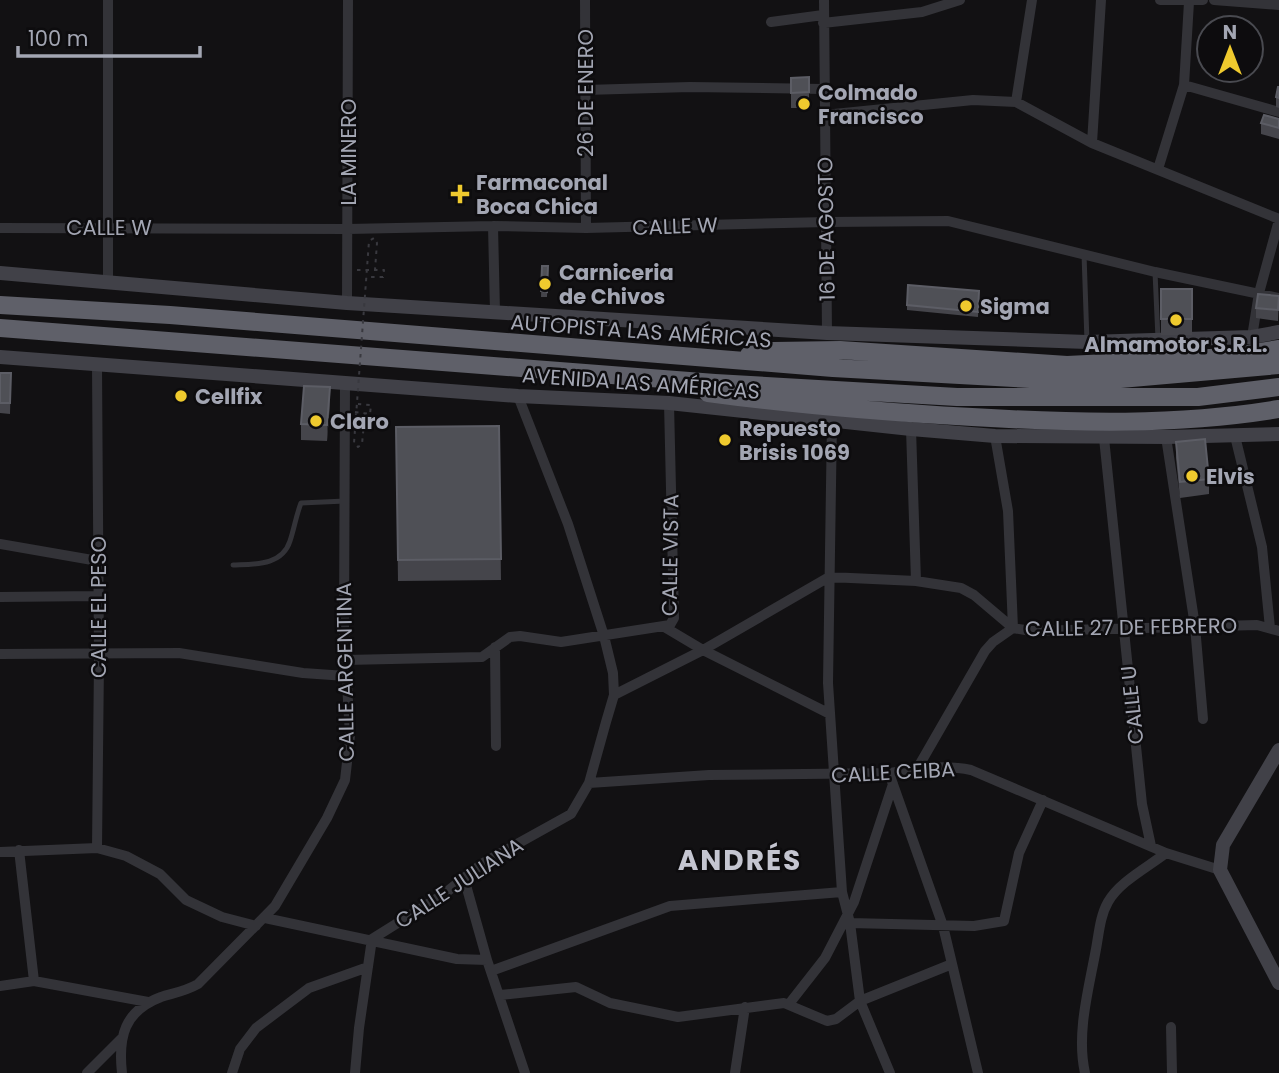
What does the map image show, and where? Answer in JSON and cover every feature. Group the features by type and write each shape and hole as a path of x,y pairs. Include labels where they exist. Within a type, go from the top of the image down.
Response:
{"highway":[{"name":"AUTOPISTA LAS AMÉRICAS","path":"0,305 170,315 833,368 1086,382 1279,365"},
{"path":"0,328 611,376 957,397 1198,397 1279,387"},
{"path":"726,360 774,351 840,350 1068,365 1230,357 1279,349"},
{"path":"611,376 698,392 795,405 1042,421 1172,421 1234,417 1279,410"}],"street":[{"path":"108,0 108,282"},
{"name":"LA MINERO","path":"347,303 348,0"},
{"name":"26 DE ENERO","path":"584,0 586,228"},
{"name":"16 DE AGOSTO","path":"824,0 827,333"},
{"path":"771,22 922,12 960,0"},
{"path":"1016,102 1032,0"},
{"path":"1092,143 1101,0"},
{"path":"1160,0 1203,0"},
{"path":"1214,0 1279,5"},
{"path":"1158,169 1184,85 1189,2"},
{"path":"1184,85 1279,113"},
{"path":"585,90 690,87 823,89"},
{"path":"824,115 973,100 1016,102 1092,143 1279,219 1259,293 1252,337"},
{"name":"CALLE W","path":"0,228 586,228 948,221 1155,272 1279,298"},
{"path":"493,226 495,312"},
{"path":"0,273 347,303 827,333 1087,342 1252,337 1279,332"},
{"name":"AVENIDA LAS AMÉRICAS","path":"0,357 518,396 669,403 995,436 1104,438 1279,434"},
{"name":"CALLE EL PESO","path":"97,365 97,848"},
{"name":"CALLE ARGENTINA","path":"148,1002 184,992 198,984 265,918 286,891 345,780 350,736 345,660 345,382"},
{"name":"CALLE JULIANA","path":"355,1073 372,939 444,894 483,863 571,814 589,783 614,695 613,673 604,636 568,524 518,396"},
{"name":"CALLE VISTA","path":"345,660 482,657 510,637 561,642 666,628 670,625 674,618 669,403"},
{"path":"832,420 830,714 842,892 849,918 860,1001 890,1073"},
{"path":"911,429 916,581"},
{"path":"917,769 985,651 1013,628 1008,511 995,436"},
{"path":"1234,436 1262,547 1274,629"},
{"path":"1166,437 1195,626 1203,719"},
{"name":"CALLE U","path":"1104,438 1142,804 1151,846"},
{"path":"0,544 98,561"},
{"path":"614,695 621,694 703,650 829,577"},
{"name":"CALLE 27 DE FEBRERO","path":"829,577 916,581 961,588 974,595 1013,628 1031,631 1257,625 1274,629"},
{"path":"0,597 99,596"},
{"path":"666,628 703,650 830,714"},
{"path":"495,648 496,746"},
{"path":"0,654 179,653 303,673 346,676"},
{"path":"1279,750 1223,845 1220,870 1279,983"},
{"name":"CALLE CEIBA","path":"589,783 709,775 889,773 958,767 971,770 1166,853 1220,870"},
{"path":"889,773 943,926 978,1073"},
{"path":"789,1004 825,958 849,918 893,784"},
{"path":"849,918 943,926 974,926 1004,921 1018,853 1043,800"},
{"path":"0,852 97,848 126,856 160,874 186,900 222,917 256,926"},
{"path":"19,850 34,981"},
{"path":"1085,1073 1085,1012 1102,915 1109,900 1122,886 1166,853"},
{"path":"464,878 487,960 525,1073"},
{"path":"491,971 670,906 842,892"},
{"path":"265,918 457,959 487,960"},
{"path":"500,995 576,987 610,1003 678,1017 784,1003 827,1021 836,1019 860,1001 952,964"},
{"path":"233,1073 240,1049 256,1028 309,988 368,967"},
{"path":"0,986 34,981 148,1002"},
{"path":"122,1073 121,1039 125,1027 148,1002"},
{"path":"735,1073 745,1007"},
{"path":"1171,1027 1172,1073"},
{"path":"87,1073 121,1039"}],"lane":[{"path":"1084,254 1087,342"},
{"path":"1155,272 1158,341"},
{"path":"233,565 269,562 282,556 290,543 301,503 345,501"}],"path":[{"path":"358,404 371,405 370,414 365,413 362,444 358,447 354,444 366,277 369,241 374,238 377,243 375,270"},
{"path":"348,270 384,270 383,277 366,277"}],"building":[{"path":"809,77 809,92 791,93 791,78"},
{"path":"1264,115 1279,119 1279,128 1261,123"},
{"name":"Carniceria de Chivos","path":"542,266 548,266 547,292 541,291"},
{"path":"908,285 979,291 978,312 907,305"},
{"path":"1161,289 1192,289 1192,319 1161,319"},
{"path":"1258,294 1279,296 1278,310 1256,308"},
{"path":"0,373 11,373 10,403 0,403"},
{"path":"304,386 330,387 327,425 301,424"},
{"path":"499,426 501,559 398,560 396,427"},
{"path":"1205,439 1209,479 1180,482 1176,442"}],"place":[{"name":"Colmado Francisco","path":"804,104"},
{"name":"Farmaconal Boca Chica","path":"460,194"},
{"name":"Carniceria de Chivos","path":"545,284"},
{"name":"Sigma","path":"966,306"},
{"name":"Almamotor S.R.L.","path":"1176,320"},
{"name":"Cellfix","path":"181,396"},
{"name":"Claro","path":"316,421"},
{"name":"Repuesto Brisis 1069","path":"725,440"},
{"name":"Elvis","path":"1192,476"}],"district":[{"name":"ANDRÉS","path":"740,860"}]}
